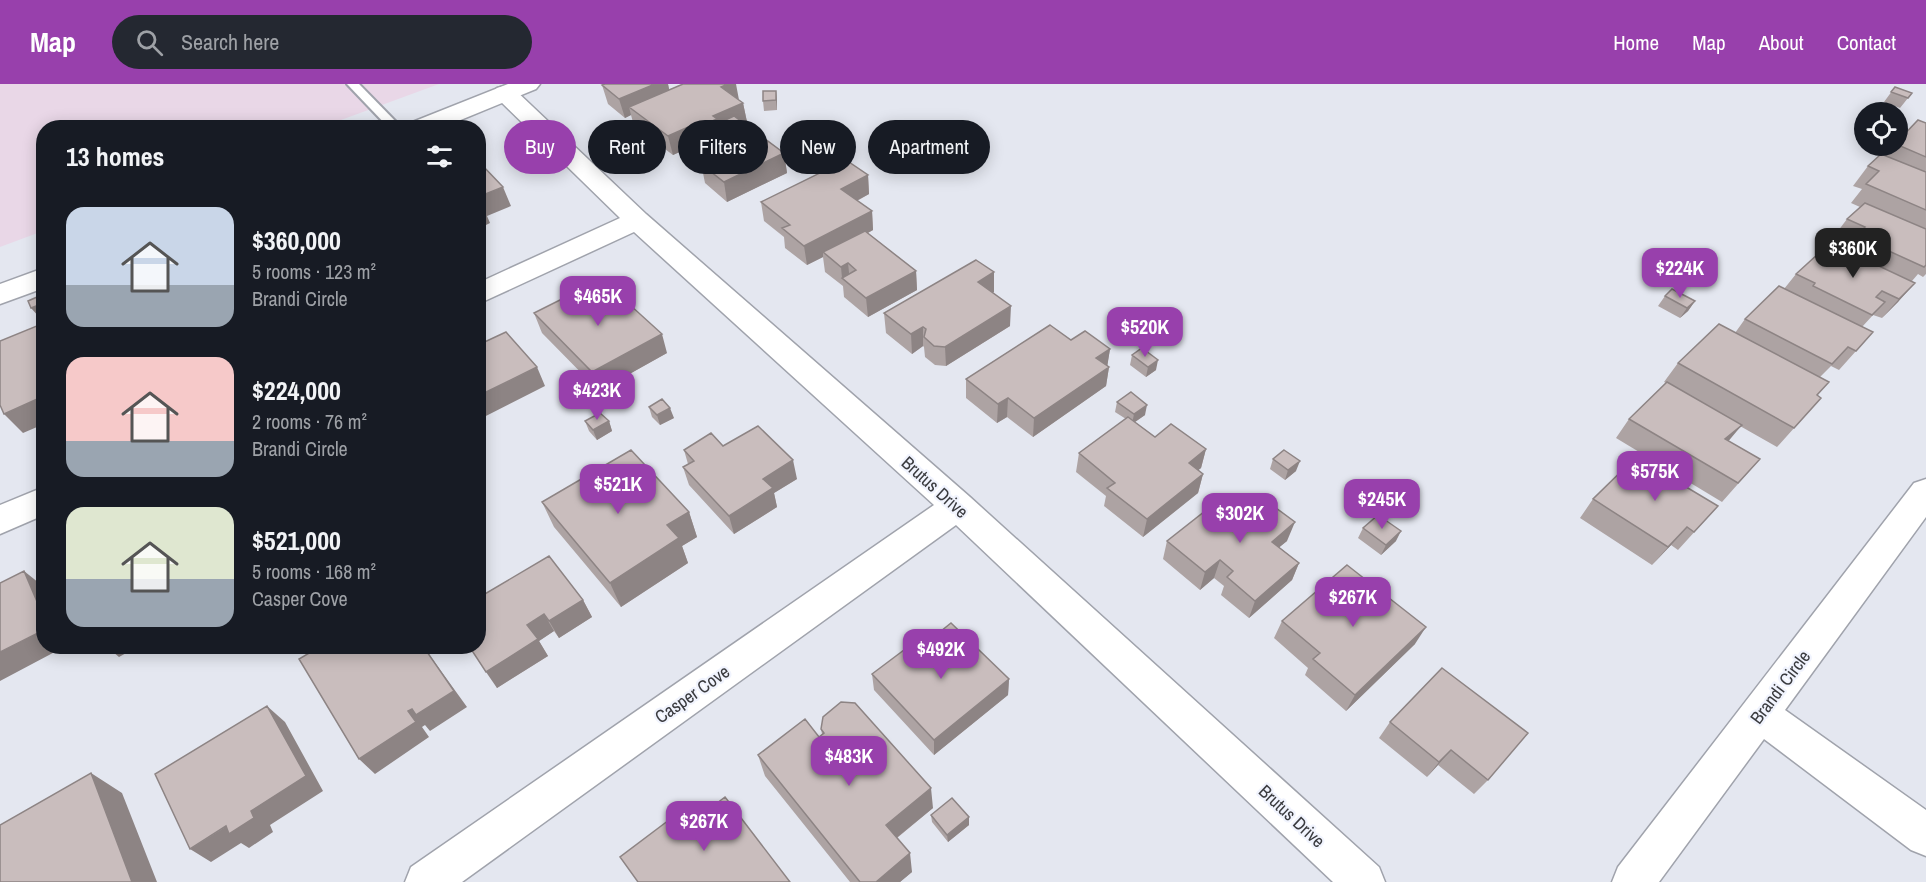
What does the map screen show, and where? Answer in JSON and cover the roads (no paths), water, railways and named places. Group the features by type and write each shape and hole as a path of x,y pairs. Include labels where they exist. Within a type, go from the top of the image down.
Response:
{"street":[{"path":"439,120 516,89"},
{"name":"Brutus Drive","path":"516,89 637,220 958,506 1364,882"},
{"path":"486,291 637,220"},
{"path":"0,295 36,280"},
{"name":"Brandi Circle","path":"1633,882 1926,492"},
{"path":"0,520 36,504"},
{"name":"Casper Cove","path":"426,882 958,506"},
{"path":"1760,714 1926,835"}],"lane":[{"path":"353,84 388,120"}]}
